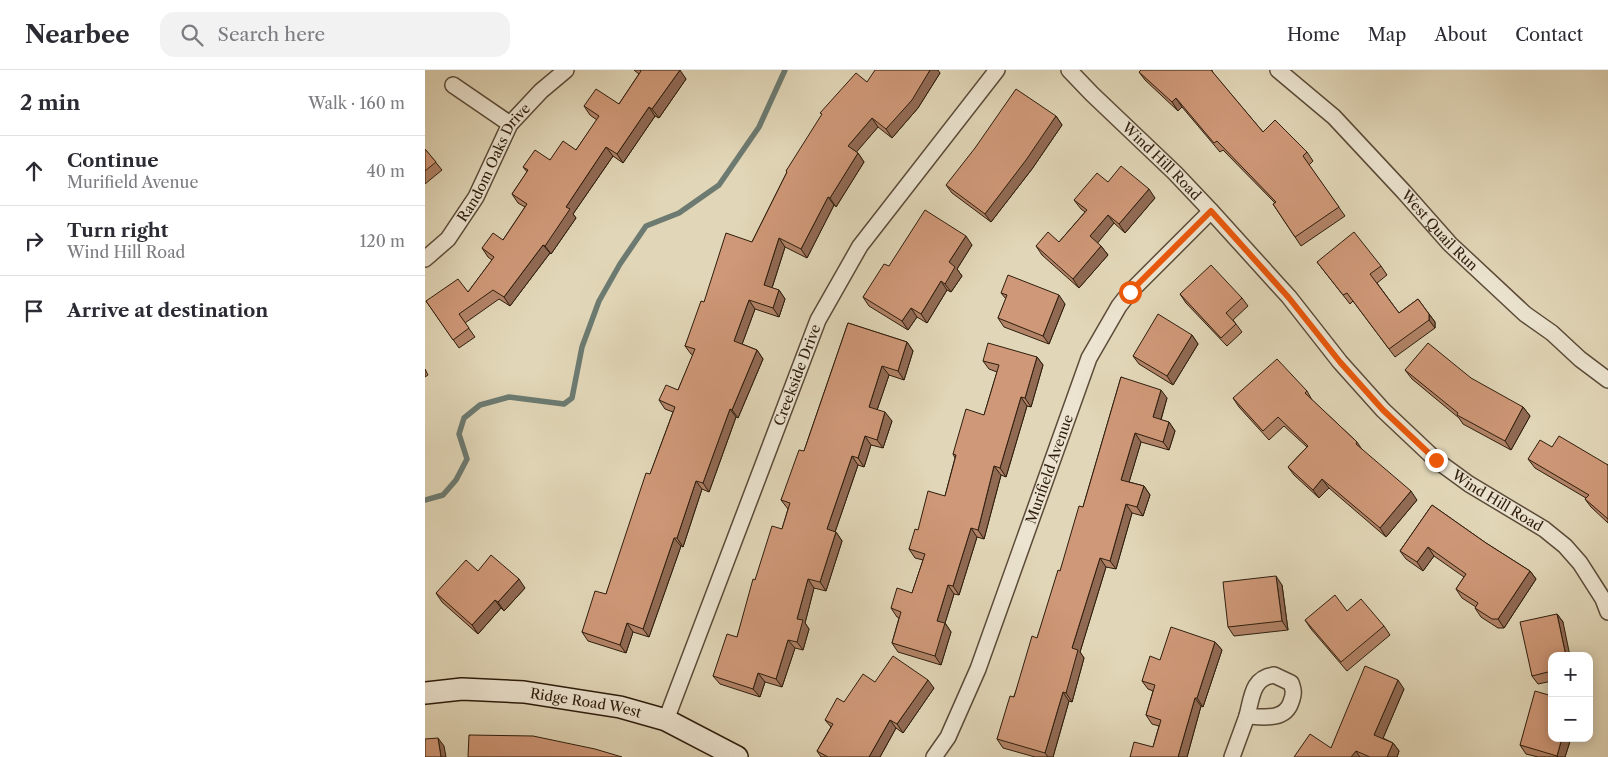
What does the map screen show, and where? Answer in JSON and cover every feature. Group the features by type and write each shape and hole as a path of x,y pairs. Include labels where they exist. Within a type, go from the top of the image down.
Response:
{"street":[{"name":"Random Oaks Drive","path":"425,259 448,239 476,197 510,124 541,91 567,70"},
{"name":"Creekside Drive","path":"666,720 818,320 860,246 997,70"},
{"name":"Wind Hill Road","path":"1069,70 1175,173 1211,211 1289,298 1340,362 1383,410 1436,460 1469,484 1544,529 1565,546 1580,563 1603,599 1608,612"},
{"name":"West Quail Run","path":"1278,70 1334,117 1405,192 1450,244 1525,314 1551,332 1580,359 1608,380"},
{"path":"453,85 510,124"},
{"name":"Murifield Avenue","path":"934,757 948,736 978,669 1089,358 1119,306 1130,292 1211,211"},
{"name":"Ridge Road West","path":"425,693 462,689 524,692 620,707 666,720 737,757"},
{"path":"1232,757 1247,716"}],"building":[{"path":"640,70 680,70 652,109 649,107 617,154 606,147 566,207 570,209 545,246 543,245 504,297 493,290 459,314 469,328 453,340 426,301 458,279 468,292 494,257 482,248 493,233 503,240 527,204 512,194 528,170 523,167 535,150 550,160 563,141 576,150 599,116 584,106 596,89 619,104"},
{"path":"875,70 930,70 912,100 886,129 872,118 848,146 858,153 830,198 828,197 801,249 779,238 764,285 779,290 773,308 749,300 734,341 757,350 732,410 730,409 703,483 696,481 643,629 627,623 620,645 582,632 595,591 606,594 646,473 650,474 675,407 659,400 666,385 678,390 695,349 685,346 701,301 704,302 726,233 752,242 786,171 822,114 820,113 856,73 867,82"},
{"path":"1141,70 1211,70 1263,132 1275,120 1307,152 1303,156 1339,207 1295,237 1273,204 1276,202 1217,141 1214,143 1176,98 1172,102 1139,72"},
{"path":"1016,89 1056,116 1026,160 985,214 946,185 975,148"},
{"path":"425,149 436,162 425,171"},
{"path":"1121,166 1149,189 1119,224 1108,215 1090,236 1101,246 1073,279 1036,246 1048,232 1059,242 1087,210 1074,200 1097,173 1108,182"},
{"path":"925,210 966,236 949,262 955,267 945,284 941,281 921,314 911,308 902,321 863,297 884,264 889,266"},
{"path":"1354,232 1381,266 1370,274 1399,313 1418,299 1429,314 1429,320 1389,349 1347,293 1343,295 1317,262"},
{"path":"1211,265 1242,298 1226,313 1236,324 1221,338 1180,294"},
{"path":"1008,275 1059,295 1043,336 998,318 1007,295 1001,293"},
{"path":"1158,314 1192,335 1167,376 1133,356"},
{"path":"848,323 907,342 898,371 882,366 869,407 885,412 877,440 865,436 858,458 852,456 827,529 836,532 820,582 808,579 797,619 803,620 797,642 788,640 776,679 758,673 753,689 713,676 727,634 737,637 753,579 755,580 772,526 782,529 790,503 781,500 799,450 804,451"},
{"path":"988,343 1037,357 1025,398 1021,397 1000,468 994,466 978,530 971,528 953,586 948,585 937,621 945,623 935,656 892,643 901,612 891,608 897,588 912,593 925,554 909,549 915,529 918,530 928,491 945,496 956,455 953,454 966,409 984,415 999,365 983,361"},
{"path":"1428,343 1471,378 1523,407 1505,441 1457,415 1458,413 1405,370"},
{"path":"1277,359 1307,391 1305,393 1357,442 1356,444 1411,491 1380,528 1322,479 1313,490 1288,467 1308,446 1278,417 1263,431 1233,398"},
{"path":"1121,377 1161,390 1153,417 1169,422 1163,442 1135,433 1121,480 1144,486 1137,507 1126,504 1110,561 1100,558 1072,648 1078,650 1066,693 1063,692 1045,753 997,739 1010,696 1014,697 1032,636 1037,638 1058,570 1060,571 1079,506 1083,507"},
{"path":"1559,436 1608,465 1608,519 1585,499 1589,495 1528,459 1540,440 1552,447"},
{"path":"1432,505 1530,571 1498,619 1492,619 1475,608 1478,603 1456,589 1466,574 1428,547 1417,562 1400,551"},
{"path":"491,555 519,579 498,602 495,600 472,625 436,593 466,560 478,571"},
{"path":"1276,576 1282,621 1228,627 1223,582"},
{"path":"1335,595 1347,611 1361,599 1384,626 1341,662 1305,620"},
{"path":"1557,614 1565,652 1548,652 1548,672 1532,676 1520,622"},
{"path":"1171,627 1215,642 1197,698 1195,698 1178,757 1130,757 1134,742 1153,747 1161,720 1146,715 1155,685 1142,681 1150,656 1160,660"},
{"path":"893,656 928,680 897,724 890,720 869,757 828,757 817,751 833,724 825,720 837,698 844,702 863,674 875,682"},
{"path":"1365,666 1398,680 1374,735 1393,743 1387,757 1370,757 1356,751 1351,757 1294,757 1310,734 1331,748"},
{"path":"1535,691 1548,695 1548,742 1561,742 1557,756 1520,745"},
{"path":"469,735 533,736 595,749 622,757 468,757"},
{"path":"438,738 441,757 425,757 425,739"}],"waterway":[{"path":"425,500 443,495 456,480 467,459 459,434 464,418 480,405 509,397 564,404 572,398 582,347 599,301 620,264 646,226 679,213 719,185 759,127 785,70"}],"route":[{"path":"1130,292 1211,211 1289,298 1340,362 1383,410 1436,460"}]}
